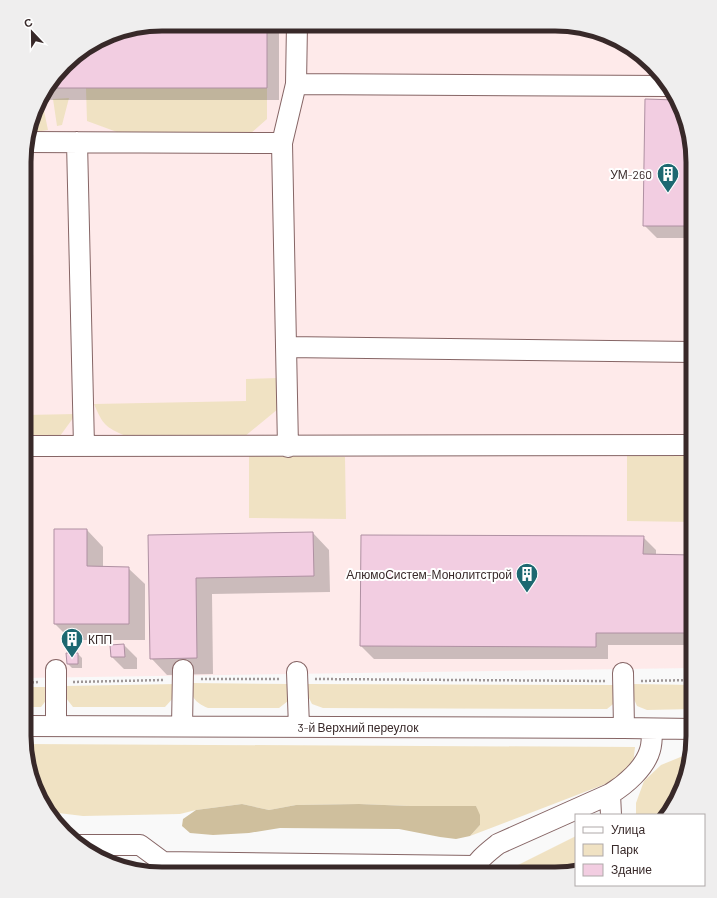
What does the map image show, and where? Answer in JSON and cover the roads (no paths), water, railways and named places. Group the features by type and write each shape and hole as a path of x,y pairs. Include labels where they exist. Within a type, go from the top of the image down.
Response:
{"street":[{"path":"288,447 282,143 296,84 296,31"},
{"path":"296,84 661,86"},
{"path":"33,142 282,143"},
{"path":"77,142 84,446"},
{"path":"286,346 686,352"},
{"path":"31,446 288,447 686,445"},
{"path":"182,726 183,675"},
{"path":"297,675 299,727"},
{"path":"56,676 56,726"},
{"path":"623,677 624,728"},
{"name":"3-й Верхний переулок","path":"31,726 686,729"},
{"path":"475,867 482,857 498,844 610,794 626,784 643,763 650,751 652,728"},
{"path":"610,794 611,814"},
{"path":"89,845 140,845 163,862 357,867"}],"place":[{"name":"УМ-260","path":"668,194"},
{"name":"АлюмоСистем-Монолитстрой","path":"527,594"},
{"name":"КПП","path":"72,658"}]}
